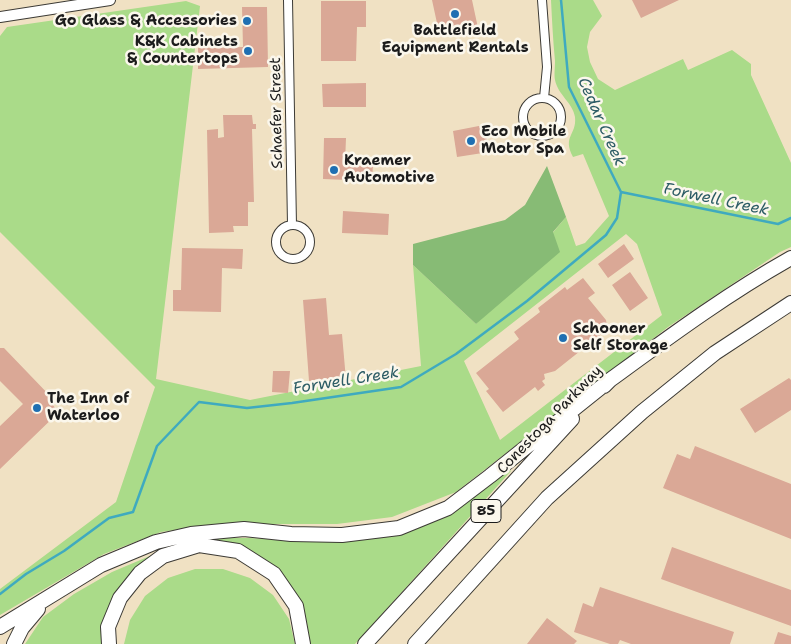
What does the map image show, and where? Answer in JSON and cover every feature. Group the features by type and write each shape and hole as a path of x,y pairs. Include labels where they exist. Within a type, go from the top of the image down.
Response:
{"highway":[{"name":"Conestoga Parkway","path":"365,644 524,469 610,380 701,315 791,258"},
{"name":"85","path":"415,644 547,498 642,412 707,359 791,303"},
{"path":"0,626 101,565 156,542 190,534 244,529 291,534 342,535 399,528 448,508 610,380"},
{"path":"109,644 108,627 120,598 140,573 163,556 199,545 238,551 274,574 296,606 303,644"},
{"path":"14,644 22,628 35,611 61,589"}],"main road":[{"path":"0,17 110,0"}],"street":[{"name":"Schaefer Street","path":"288,0 292,225"},
{"path":"542,0 547,67 544,98"},
{"path":"544,98 558,106 561,122 554,132 545,136 539,136 530,132 524,123 523,117 525,107 529,103 533,100 544,98"},
{"path":"292,225 302,228 309,241 309,246 303,255 293,259 282,255 276,246 281,229 292,225"}],"green space":[{"path":"551,0 593,0 602,16 590,32 587,47 590,62 598,79 615,90 683,59 688,70 732,50 751,64 751,75 791,163 791,247 780,252 668,327 456,492 392,517 337,524 215,524 161,532 104,554 0,615 0,589 116,502 155,387 0,232 0,36 7,27 186,1 200,6 156,379 250,400 421,366 413,265 476,324 566,217 576,246 585,243 609,216 583,154 573,157 570,150 569,140 574,128 575,117 555,80","holes":["626,234 637,244 662,315 500,440 464,361"]},
{"path":"547,166 566,217 553,232 560,252 476,324 413,265 413,244 505,220 525,205"},
{"path":"507,468 511,471 355,644 310,644 307,623 296,596 248,550 206,538 250,538 311,542 347,541 395,533"},
{"path":"164,550 140,567 104,644 25,644 43,617 74,594 112,572"},
{"path":"195,569 223,569 250,578 273,595 289,619 295,644 124,644 130,620 145,596 168,578"}],"building":[{"name":"Battlefield Equipment Rentals","path":"432,0 472,0 478,28 440,37"},
{"path":"632,0 679,0 641,18"},
{"path":"321,1 366,1 366,27 357,27 356,61 321,61"},
{"path":"242,7 267,7 268,67 198,69 198,48 243,47"},
{"path":"366,83 366,107 323,107 322,84"},
{"path":"223,115 252,115 253,124 256,124 256,129 252,129 254,202 248,202 248,226 233,226 234,232 209,233 207,130 218,129 218,138 224,137"},
{"name":"Eco Mobile Motor Spa","path":"484,125 489,152 457,157 453,131"},
{"path":"324,138 346,138 345,163 373,164 372,181 323,179"},
{"path":"343,211 389,214 388,235 342,233"},
{"path":"624,244 634,259 608,278 598,264"},
{"path":"182,248 243,249 242,269 222,268 221,312 173,311 173,290 181,290"},
{"path":"630,272 648,298 630,311 612,285"},
{"path":"583,278 595,293 588,298 606,320 607,326 604,332 555,371 544,374 545,379 542,381 545,385 538,391 535,387 503,412 486,391 489,389 476,373 519,339 514,332 540,312 538,308 565,287 567,290"},
{"path":"326,298 329,335 342,334 346,380 309,381 303,300"},
{"name":"The Inn of Waterloo","path":"0,348 4,348 53,399 50,402 59,412 0,469 0,426 23,404 0,381"},
{"path":"273,371 290,371 288,393 272,392"},
{"path":"789,378 791,380 791,410 755,433 740,409"},
{"path":"695,446 791,484 791,539 663,488 677,454 690,459"},
{"path":"672,547 791,590 791,626 661,579"},
{"path":"600,587 734,632 730,644 631,644 620,640 618,644 610,644 574,632 583,603 593,607"},
{"path":"547,618 577,641 574,644 527,644"},
{"path":"778,632 791,636 791,644 774,644"}],"waterway":[{"name":"Cedar Creek","path":"561,0 569,87 621,192"},
{"name":"Forwell Creek","path":"621,192 778,224 791,218"},
{"name":"Forwell Creek","path":"0,594 26,574 64,551 109,518 133,512 157,446 199,402 247,408 401,387 456,354 527,301 606,235 617,218 621,192"}],"place":[{"name":"Battlefield Equipment Rentals","path":"455,14"},
{"name":"Go Glass & Accessories","path":"247,21"},
{"name":"K&K Cabinets & Countertops","path":"248,51"},
{"name":"Eco Mobile Motor Spa","path":"471,141"},
{"name":"Kraemer Automotive","path":"334,170"},
{"name":"Schooner Self Storage","path":"563,338"},
{"name":"The Inn of Waterloo","path":"37,408"}]}
